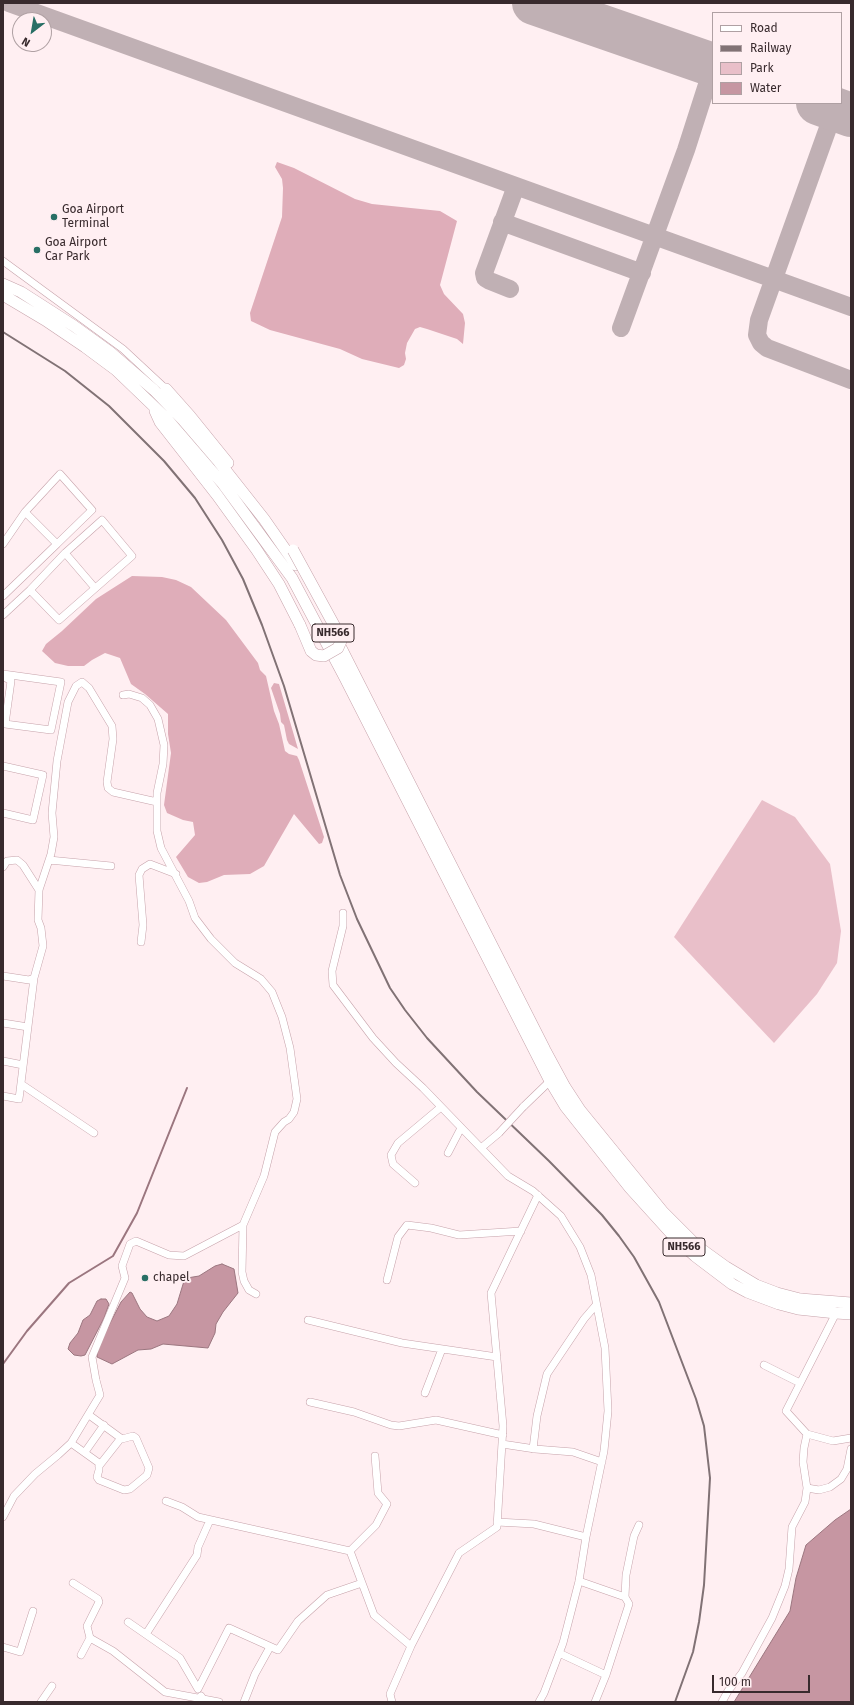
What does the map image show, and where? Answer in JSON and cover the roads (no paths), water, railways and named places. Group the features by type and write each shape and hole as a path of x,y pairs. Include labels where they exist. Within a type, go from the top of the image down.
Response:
{"highway":[{"name":"NH566","path":"3,284 21,292 74,326 110,352 154,390 183,420 264,519 291,557 310,589 555,1068 580,1110 663,1212 697,1246 726,1267 756,1285 800,1299 851,1303"},
{"name":"NH566","path":"3,295 45,320 85,347 116,370 153,405 189,443 223,484 292,578 345,678 550,1081 565,1106 630,1188 662,1224 695,1256 732,1284 762,1298 798,1308 851,1314"},
{"path":"153,405 160,422 217,495 279,584 300,625 311,651 316,656 322,657 334,652 340,644 340,636 293,550 276,524 171,388 154,390"}],"street":[{"path":"3,261 123,349 171,388"},
{"path":"3,544 25,512 60,474 92,510 3,596"},
{"path":"25,512 57,544"},
{"path":"3,615 30,590 65,553 102,520 132,556 59,620 30,590"},
{"path":"65,553 95,588"},
{"path":"3,675 61,682 51,730 5,724 11,681 3,675"},
{"path":"3,1096 19,1099 34,978 43,946 41,928 38,920 39,890 49,860 54,838 52,813 61,737 68,702 76,686 82,682 89,688 112,726 113,739 107,782 108,788 113,792 157,802"},
{"path":"123,695 130,694 142,698 150,705 158,719 164,745 163,764 157,793 157,831 161,848 176,874 189,901 195,918 211,939 235,962 261,979 272,992 282,1017 290,1048 297,1099 294,1112 275,1132 264,1176 243,1225 242,1272 244,1281 249,1290 256,1294"},
{"path":"3,766 43,775 33,820 3,813"},
{"path":"3,867 7,861 17,860 39,890"},
{"path":"49,860 111,866"},
{"path":"141,942 143,925 139,875 142,869 150,864 176,874"},
{"path":"343,913 343,926 332,971 333,985 373,1038 396,1063 423,1088 508,1176 538,1196 561,1216 580,1247 591,1275 605,1348 608,1411 602,1462 586,1537 579,1581 559,1653 544,1693 538,1702"},
{"path":"3,976 28,980 34,978"},
{"path":"3,1023 28,1027"},
{"path":"3,1061 23,1065"},
{"path":"480,1148 499,1132 550,1081 555,1068"},
{"path":"21,1084 94,1133"},
{"path":"415,1184 394,1164 391,1155 398,1143 441,1107"},
{"path":"448,1152 461,1128"},
{"path":"392,1702 390,1694 411,1646 459,1553 497,1527 503,1435 491,1293 538,1196"},
{"path":"3,1517 14,1496 30,1479 71,1443 100,1395 92,1357 125,1278 122,1266 130,1244 136,1241 169,1255 184,1256 243,1225"},
{"path":"387,1280 398,1237 407,1226 431,1228 459,1235 521,1231"},
{"path":"533,1449 537,1416 547,1374 584,1318 596,1305"},
{"path":"836,1313 786,1410 807,1434 833,1442 851,1438"},
{"path":"308,1320 402,1343 497,1357"},
{"path":"425,1393 442,1349"},
{"path":"764,1365 800,1383"},
{"path":"310,1402 354,1412 391,1425 399,1426 436,1420 503,1435"},
{"path":"89,1414 121,1438"},
{"path":"85,1452 104,1424"},
{"path":"722,1702 728,1691 742,1673 772,1618 780,1599 789,1569 792,1527 805,1502 806,1488 803,1462 807,1434"},
{"path":"133,1436 136,1438 149,1468 147,1475 130,1489 124,1490 98,1480 97,1477 100,1466 121,1438 133,1436"},
{"path":"71,1443 99,1463 100,1466"},
{"path":"502,1444 533,1449 573,1452 602,1462"},
{"path":"806,1488 819,1490 830,1487 841,1479 847,1468 851,1449"},
{"path":"350,1551 376,1525 387,1504 378,1493 375,1456"},
{"path":"166,1501 182,1507 198,1517 350,1551"},
{"path":"146,1634 197,1555 198,1547 210,1520"},
{"path":"497,1522 534,1524 586,1537"},
{"path":"595,1702 606,1675 629,1604 625,1597 626,1575 634,1536 640,1524"},
{"path":"350,1551 374,1615 411,1646"},
{"path":"579,1581 625,1597"},
{"path":"73,1583 98,1599 99,1602 87,1626 90,1638 81,1655"},
{"path":"198,1689 229,1628 278,1650 298,1621 327,1595 362,1583"},
{"path":"3,1647 20,1652 33,1611"},
{"path":"128,1622 180,1658 203,1699"},
{"path":"90,1638 113,1651 165,1692 219,1702"},
{"path":"244,1702 255,1674 270,1647"},
{"path":"559,1653 606,1675"},
{"path":"41,1702 52,1686"}],"water":[{"path":"222,1264 234,1269 238,1293 223,1312 216,1324 215,1333 208,1348 163,1344 151,1349 138,1350 112,1364 97,1357 101,1341 121,1302 130,1292 132,1293 140,1309 147,1317 157,1321 169,1316 177,1304 184,1281 187,1278 199,1276 215,1266"},
{"path":"106,1299 109,1304 104,1318 85,1355 74,1355 68,1349 70,1343 78,1333 83,1320 90,1315 97,1301"},
{"path":"851,1509 851,1702 734,1702 790,1611 796,1578 806,1545 835,1520"}],"waterway":[{"path":"3,1364 27,1331 69,1283 113,1256 137,1213 187,1088"}],"railway":[{"path":"3,332 65,371 109,406 164,461 195,498 222,540 243,579 262,625 284,686 340,875 357,919 390,988 427,1038 477,1092 549,1161 602,1215 634,1257 659,1302 696,1399 704,1426 710,1478 704,1585 699,1622 693,1652 675,1702"}],"place":[{"name":"Goa Airport Terminal","path":"54,217"},
{"name":"Goa Airport Car Park","path":"37,250"},
{"name":"chapel","path":"145,1278"}]}
